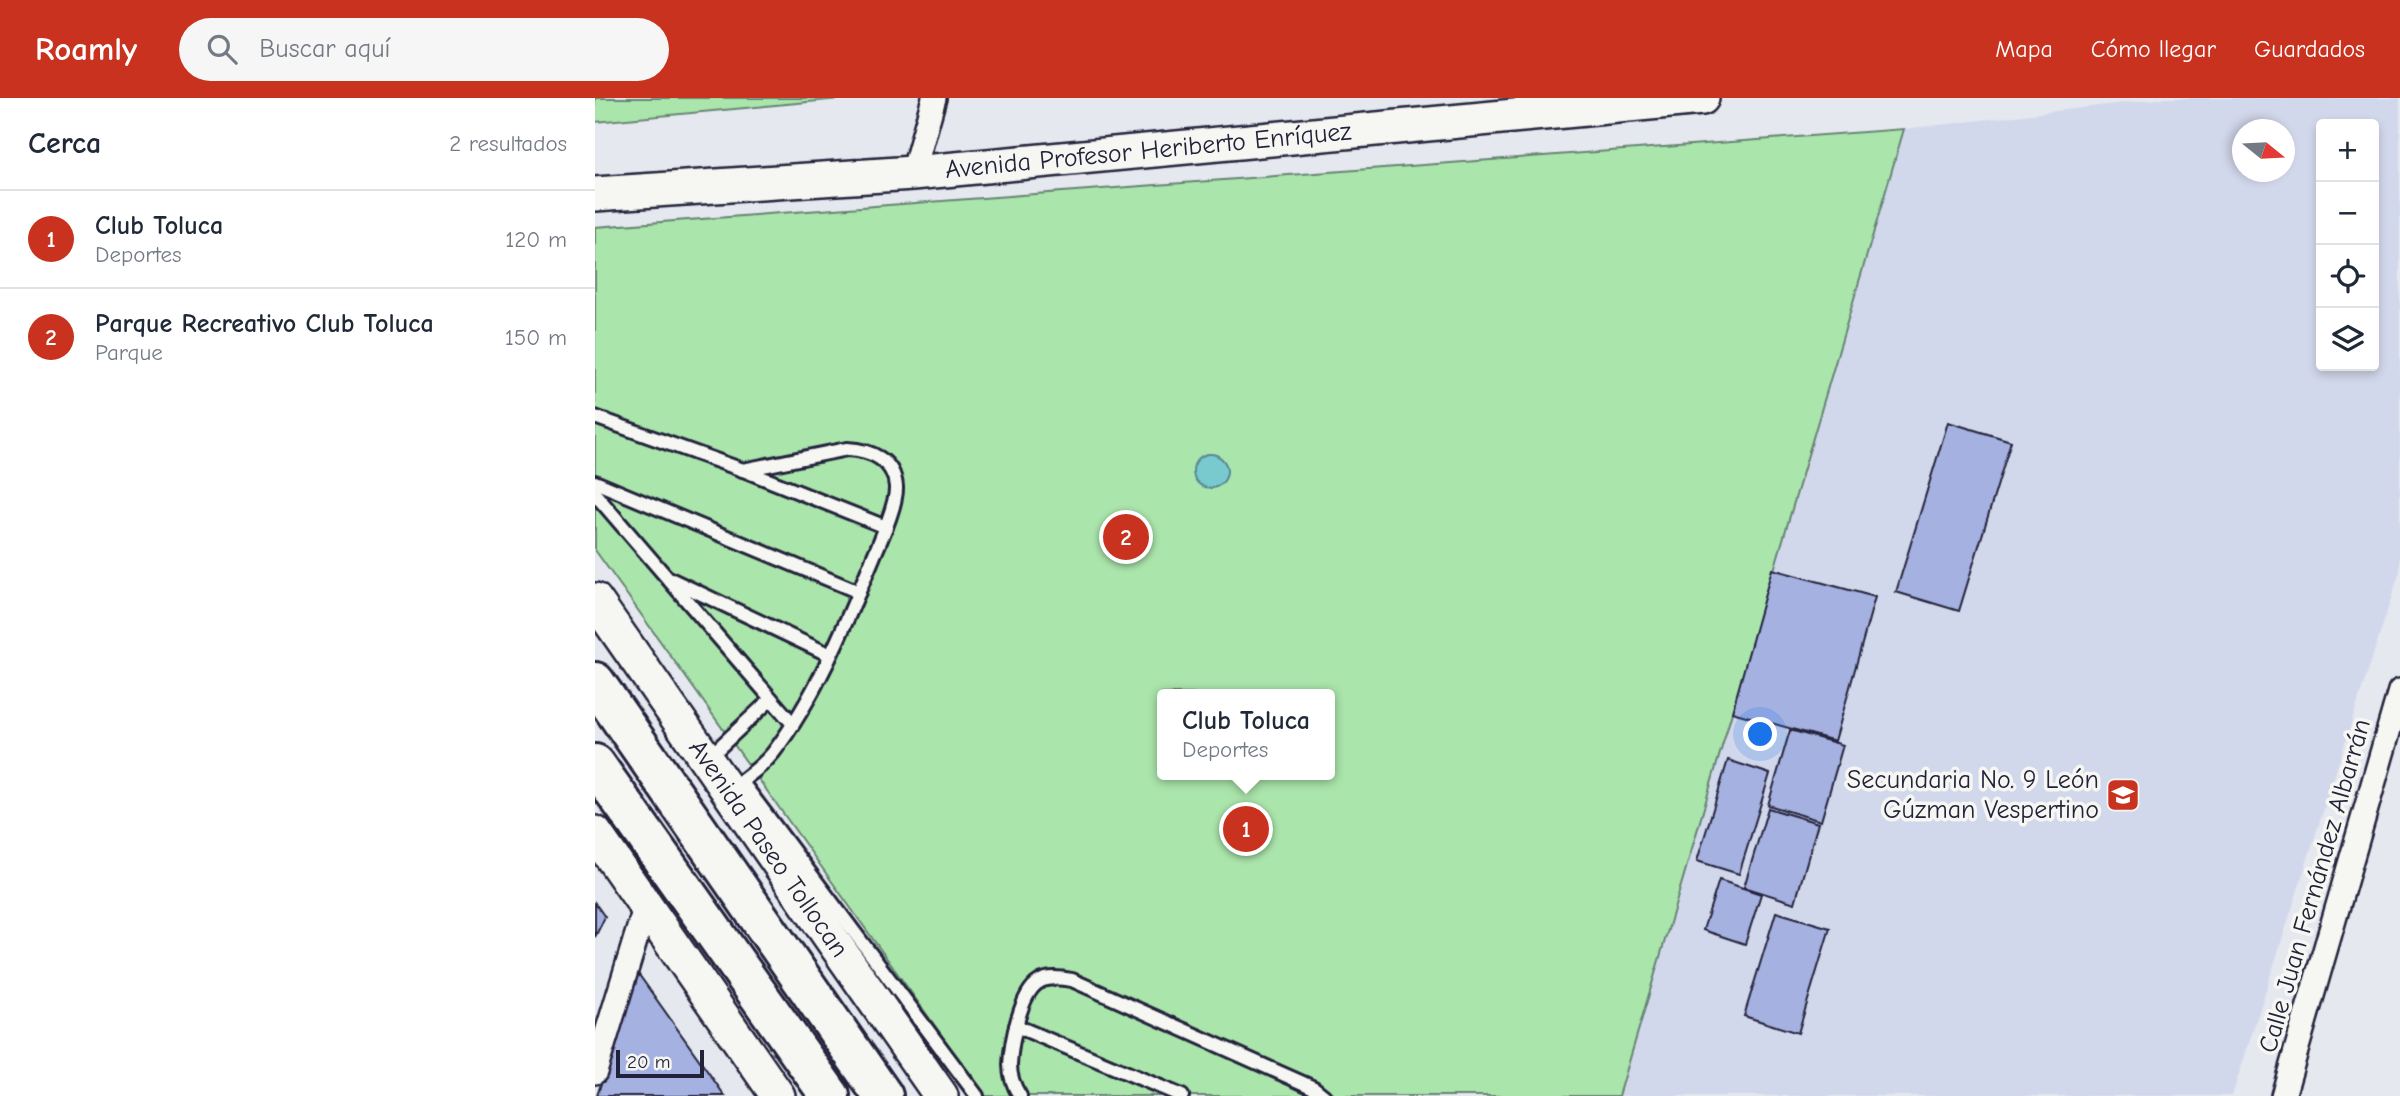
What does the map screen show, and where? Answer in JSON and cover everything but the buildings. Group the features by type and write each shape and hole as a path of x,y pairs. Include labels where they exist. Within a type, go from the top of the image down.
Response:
{"highway":[{"name":"Avenida Paseo Tollocan","path":"595,682 883,1096"},
{"path":"595,764 830,1096"}],"main road":[{"name":"Avenida Profesor Heriberto Enríquez","path":"595,194 913,173 1604,102 1694,98"},
{"name":"Avenida Paseo Tollocan","path":"595,600 706,760 735,786 941,1096"},
{"path":"595,833 778,1096"}],"street":[{"path":"913,173 934,98"},
{"name":"Calle Juan Fernández Albarrán","path":"2283,1096 2400,691"},
{"path":"597,1058 646,905"}],"lane":[{"path":"595,416 743,470 886,527"},
{"path":"743,470 847,449 861,450 880,457 892,469 896,489 886,527 830,654 793,724 772,755 735,786 977,1096"},
{"path":"595,482 859,592"},
{"path":"595,494 793,724"},
{"path":"668,578 830,654"},
{"path":"706,760 771,699"},
{"path":"1020,1096 1015,1088 1010,1066 1016,1026 1027,996 1038,982 1054,978 1072,980 1314,1088 1324,1096"},
{"path":"1016,1026 1182,1096"}],"shaded area":[{"path":"2166,98 2400,98 2400,571 2232,1096 1619,1096 1904,129"}],"green space":[{"path":"595,98 851,98 595,122"},
{"path":"1904,129 1619,1096 985,1096 595,550 595,227"}],"water":[{"path":"1210,454 1222,459 1227,471 1222,483 1210,488 1198,483 1193,471 1198,459"}],"place":[{"name":"Parque Recreativo Club Toluca","path":"1126,537"},
{"name":"Secundaria No. 9 León Gúzman Vespertino","path":"2123,795"},
{"name":"Club Toluca","path":"1246,829"}]}
